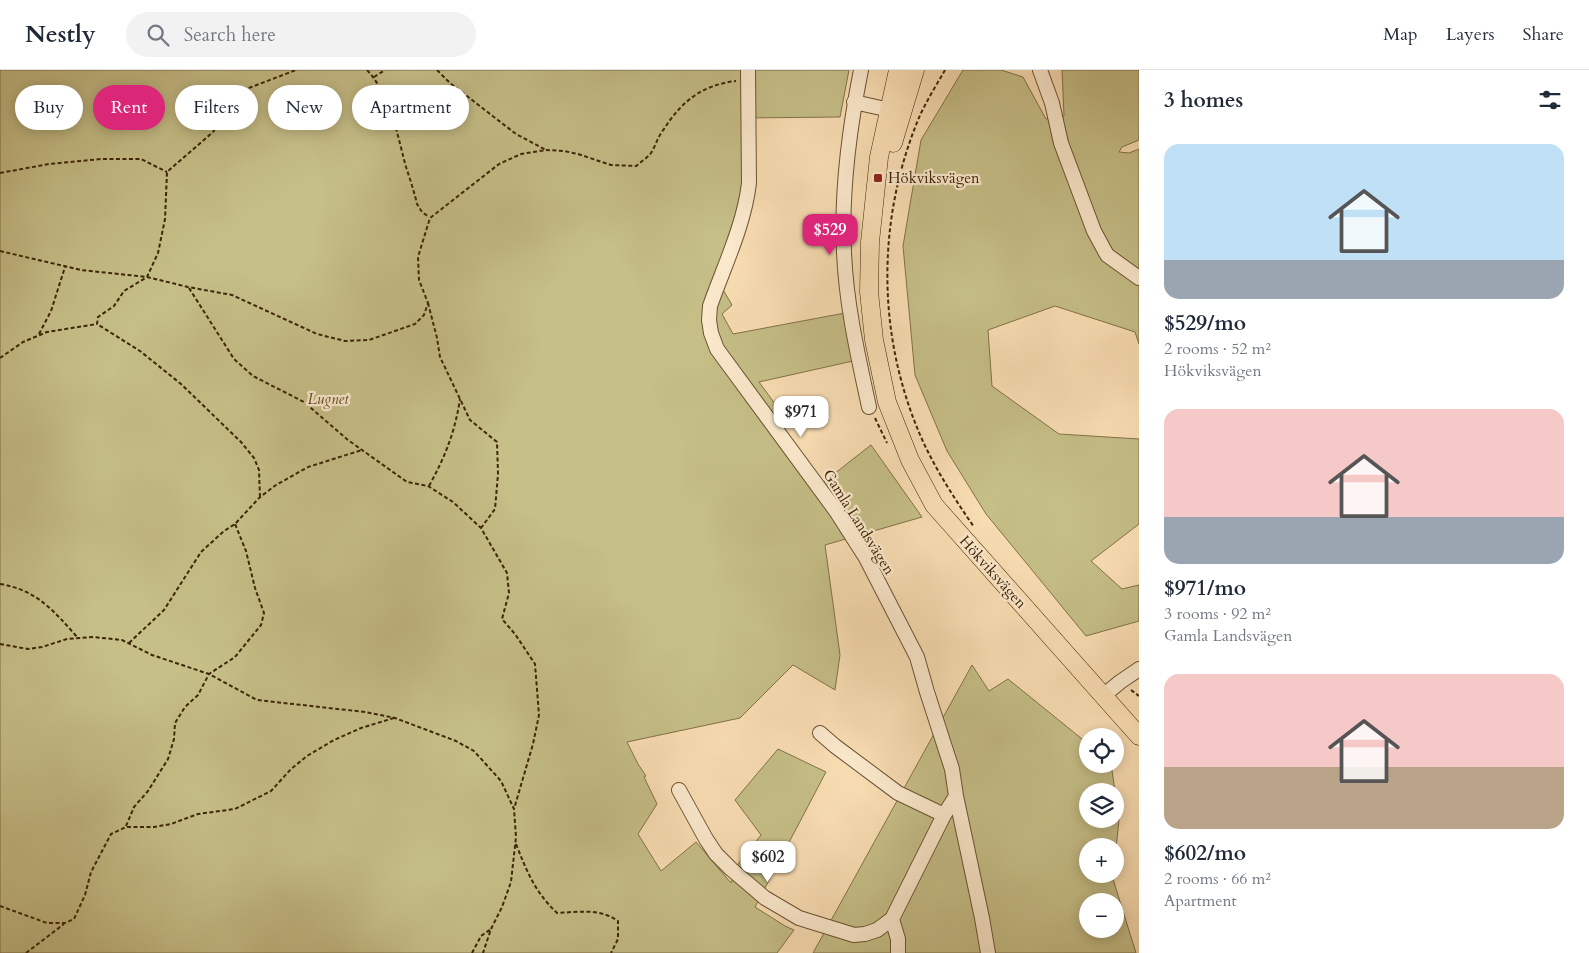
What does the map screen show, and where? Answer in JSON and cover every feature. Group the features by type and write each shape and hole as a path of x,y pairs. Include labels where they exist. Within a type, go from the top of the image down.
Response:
{"main road":[{"name":"Hökviksvägen","path":"898,70 896,111 888,158 878,178 870,242 869,292 874,340 887,402 910,460 934,505 1139,736"},
{"name":"Hökviksvägen","path":"896,111 915,70"}],"street":[{"path":"861,70 854,102 846,169 844,252 853,326 869,407"},
{"path":"1040,70 1052,103 1061,143 1094,231 1107,255 1139,278"},
{"name":"Gamla Landsvägen","path":"748,75 748,196 744,214 710,306 709,320 711,333 717,349 734,374 796,454 866,558 917,657 926,692 952,769 988,953"},
{"path":"854,102 896,111"},
{"path":"1104,696 1139,669"},
{"path":"820,732 835,746 898,792 944,815"},
{"path":"679,790 716,854 765,898 799,918 854,935 877,930 892,918 944,815 956,796"},
{"path":"892,918 898,939 898,953"}],"path":[{"path":"97,324 98,317 114,306 124,290 147,277 158,253 165,219 167,172 213,132 241,91 296,70"},
{"path":"367,70 374,77 387,102 397,130 417,204 422,212 430,218"},
{"path":"374,77 385,70"},
{"path":"437,70 450,83 516,134 546,150"},
{"path":"945,70 919,118 900,172 889,236 887,298 895,355 906,399 917,427 943,479 979,533"},
{"path":"481,528 495,509 498,474 497,442 470,420 440,357 438,338 419,280 418,257 430,218 499,164 521,154 546,150 578,154 611,165 636,166 650,154 663,129 686,100 709,88 748,75"},
{"path":"0,173 49,164 101,159 141,158 167,172"},
{"path":"0,252 82,270 147,277 232,295 317,334 345,341 369,340 415,324 424,315 428,303"},
{"path":"38,336 51,311 65,266"},
{"path":"188,287 234,359 253,376 304,402 348,440 407,482 428,486 453,502 481,528 507,573 508,593 502,619 515,634 535,664 539,715 533,744 514,809 516,842 511,882 483,953"},
{"path":"0,358 23,342 47,332 97,324 140,351 181,384 241,442 254,458 259,470 260,497"},
{"path":"428,486 445,456 452,436 460,399"},
{"path":"129,643 164,610 201,552 224,531 235,524 260,497 276,485 308,467 362,450"},
{"path":"126,827 134,807 148,791 168,759 174,739 175,723 185,707 198,694 209,674 235,657 262,625 264,613 255,588 246,551 235,524"},
{"path":"0,584 16,587 42,600 79,638"},
{"path":"0,644 28,649 42,647 67,639 93,637 122,640 160,658 209,674 257,700 365,712 394,718 456,741 474,751 501,781 514,809"},
{"path":"1120,682 1139,696"},
{"path":"26,953 74,918 91,872 111,834 126,827 154,827 170,824 198,814 235,809 271,791 291,769 334,740 361,728 394,718"},
{"path":"516,842 529,878 544,901 557,913 593,912 610,915 618,921 618,939 610,953"},
{"path":"0,906 47,923 65,923"},
{"path":"472,953 481,936 491,929"}],"green space":[{"name":"Lugnet","path":"0,70 849,70 840,117 742,118 743,182 736,213 715,276 732,305 722,314 733,334 845,313 853,361 759,382 789,423 776,432 816,488 871,445 922,517 825,545 840,655 835,690 793,665 740,718 627,742 646,776 644,777 657,804 638,834 661,871 696,842 731,883 738,864 761,835 735,800 778,749 826,772 755,907 794,930 777,953 0,953"},
{"path":"963,70 1001,70 1023,77 1046,119 1064,116 1062,70 1139,70 1139,140 1122,147 1119,152 1129,153 1139,149 1139,344 1135,332 1055,306 988,330 992,386 1059,434 1139,439 1139,524 1091,561 1122,589 1139,585 1139,621 1086,636 986,514 947,451 915,375 903,246 921,140"},
{"path":"972,665 989,691 1008,679 1079,737 1079,773 1112,773 1114,783 1079,783 1079,828 1118,828 1117,838 1079,838 1079,883 1114,883 1117,893 1079,893 1079,938 1124,938 1124,914 1136,953 813,953"}],"place":[{"name":"Hökviksvägen","path":"878,178"}]}
